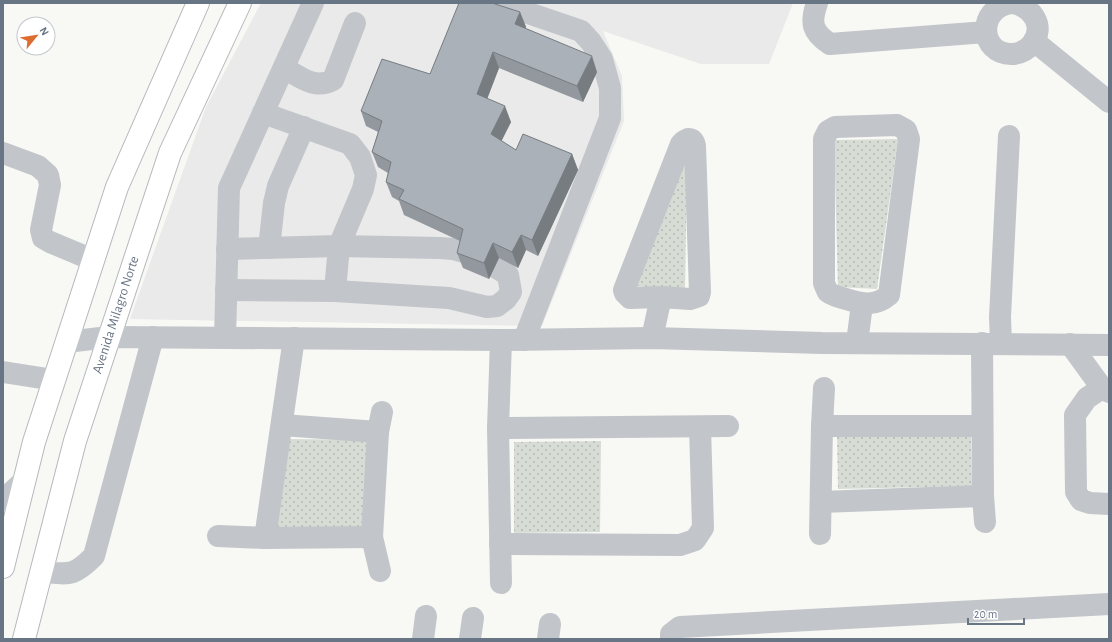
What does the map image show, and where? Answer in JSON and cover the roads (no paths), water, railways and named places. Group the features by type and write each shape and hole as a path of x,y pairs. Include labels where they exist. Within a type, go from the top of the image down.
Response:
{"main road":[{"path":"3,566 34,442 117,187 198,3"},
{"name":"Avenida Milagro Norte","path":"24,639 75,441 170,153 240,3"}],"street":[{"path":"225,338 229,188 313,3"},
{"path":"499,3 581,31 591,42 602,59 610,88 610,118 524,340"},
{"path":"817,3 812,16 814,26 821,38 830,44 986,32"},
{"path":"1012,3 1024,7 1034,16 1037,24 1037,33 1029,48 1023,52 1007,54 999,52 988,40 986,23 995,8 1003,4 1012,3"},
{"path":"284,68 315,84 322,84 333,80 355,23"},
{"path":"1034,41 1109,102"},
{"path":"263,113 350,144 360,157 366,175 363,189 339,246 335,291"},
{"path":"897,125 906,130 910,139 889,295 884,300 862,304 836,296 829,292 824,284 824,139 828,131 835,127 897,125"},
{"path":"269,248 274,203 278,186 304,127"},
{"path":"985,522 982,426 991,343 1000,317 1009,136"},
{"path":"688,139 691,139 695,146 700,292 699,296 690,299 661,297 630,298 624,290 681,144 688,139"},
{"path":"3,153 38,166 48,175 50,185 41,230 43,238 94,260"},
{"path":"227,248 339,246 440,248 453,249 467,253"},
{"path":"226,290 335,291 448,298 487,307 497,306 506,299 511,292 508,275 495,267"},
{"path":"652,338 661,297"},
{"path":"857,343 862,304"},
{"path":"66,342 109,337 501,340 652,338 857,343 1109,345"},
{"path":"42,572 69,574 82,569 94,556 154,337"},
{"path":"265,538 294,338"},
{"path":"500,583 498,428 501,340"},
{"path":"1070,344 1106,390 1087,398 1075,415 1076,492 1080,500 1090,503 1109,504"},
{"path":"3,372 54,380"},
{"path":"820,534 824,388"},
{"path":"282,425 380,422 372,538 380,571"},
{"path":"498,428 728,426"},
{"path":"822,426 982,426"},
{"path":"500,544 680,545 695,540 703,528 700,427"},
{"path":"3,500 24,480"},
{"path":"821,502 983,496"},
{"path":"218,536 265,538 372,538"},
{"path":"671,639 671,634 680,627 1109,604"},
{"path":"423,639 426,616"}]}
